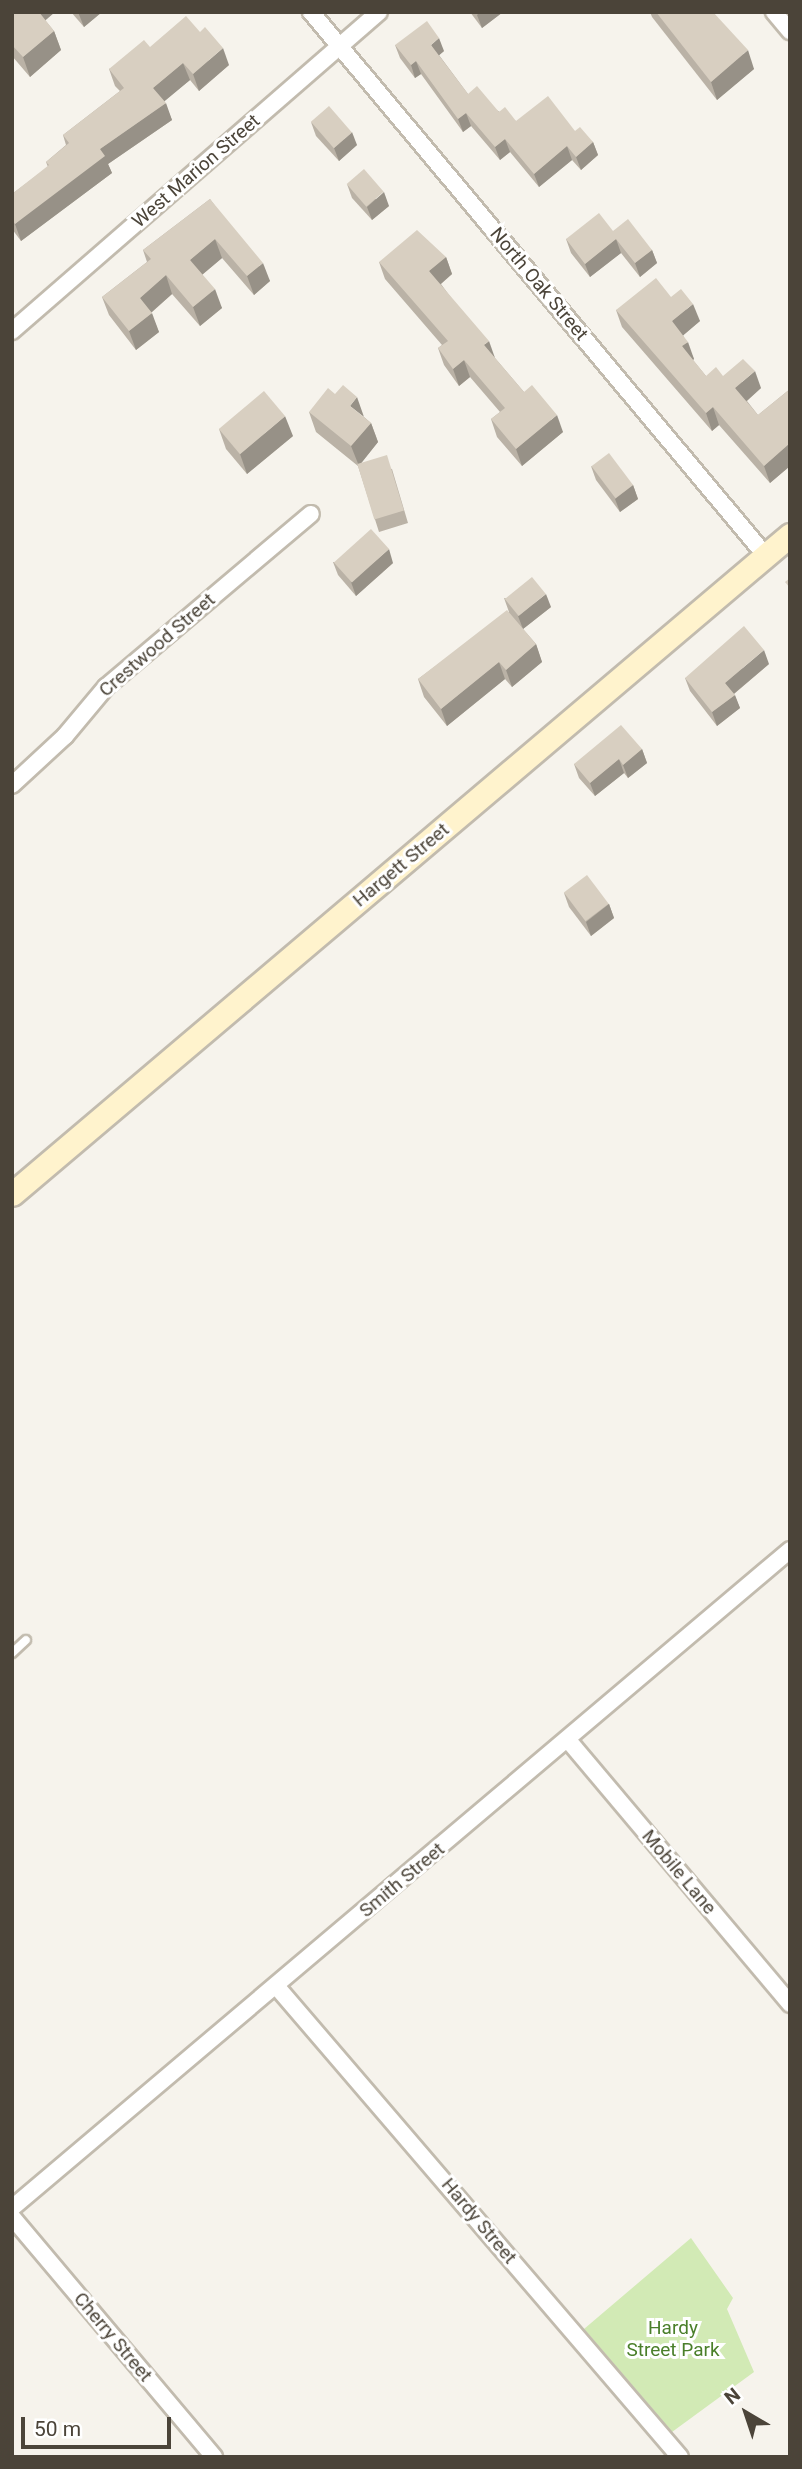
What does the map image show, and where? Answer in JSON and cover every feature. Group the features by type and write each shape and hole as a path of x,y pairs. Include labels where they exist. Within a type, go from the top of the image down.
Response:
{"street":[{"name":"North Oak Street","path":"311,12 766,556"},
{"name":"West Marion Street","path":"12,331 379,12"},
{"path":"774,12 790,31"},
{"name":"Crestwood Street","path":"12,785 65,736 106,687 312,514"},
{"name":"Hargett Street","path":"12,1194 790,535"},
{"name":"Smith Street","path":"12,2208 790,1550"},
{"name":"Mobile Lane","path":"568,1740 790,2004"},
{"name":"Hardy Street","path":"276,1987 680,2457"},
{"name":"Cherry Street","path":"12,2217 214,2457"}],"lane":[{"path":"12,1653 26,1640"}],"green space":[{"name":"Hardy Street Park","path":"691,2238 733,2298 727,2309 754,2372 672,2432 584,2329"}],"building":[{"path":"12,12 39,12 54,31 23,57 12,45"},
{"path":"656,12 713,12 748,50 711,82"},
{"path":"186,16 200,32 205,27 223,48 193,74 183,63 153,88 166,103 100,149 105,156 15,224 12,220 12,194 49,165 46,162 69,143 63,135 124,88 109,69 144,40 150,47"},
{"path":"427,21 439,38 431,45 468,94 477,86 499,112 505,107 516,121 548,96 575,131 580,127 593,142 576,157 567,146 534,174 505,139 495,147 466,113 458,119 416,61 411,65 395,45"},
{"path":"329,106 352,132 334,148 311,122"},
{"path":"364,169 384,192 366,207 347,184"},
{"path":"210,199 263,263 247,276 215,239 190,260 215,289 193,307 166,275 140,298 152,313 129,331 102,297 151,259 143,250"},
{"path":"599,213 613,231 628,219 652,250 635,263 616,239 585,264 566,239"},
{"path":"417,230 446,257 429,271 489,341 484,345 524,392 532,385 557,415 516,449 491,419 505,408 464,360 453,369 438,348 448,341 379,262"},
{"path":"656,278 671,297 681,289 693,304 672,321 688,342 682,346 706,376 716,367 723,376 743,359 755,371 735,388 758,415 790,389 790,443 764,466 713,407 706,413 616,310"},
{"path":"343,385 357,397 350,406 371,423 351,446 309,412 328,388 335,394"},
{"path":"264,391 285,416 240,454 219,429"},
{"path":"609,453 633,485 616,498 591,466"},
{"path":"387,455 404,510 374,520 357,464"},
{"path":"371,529 389,549 352,583 334,562"},
{"path":"532,577 546,594 519,616 505,599"},
{"path":"507,610 536,644 506,670 499,662 441,709 418,679"},
{"path":"744,626 764,650 725,683 735,695 712,712 685,678"},
{"path":"621,725 642,749 623,765 619,759 590,783 574,764"},
{"path":"587,875 609,904 586,921 564,892"}]}
